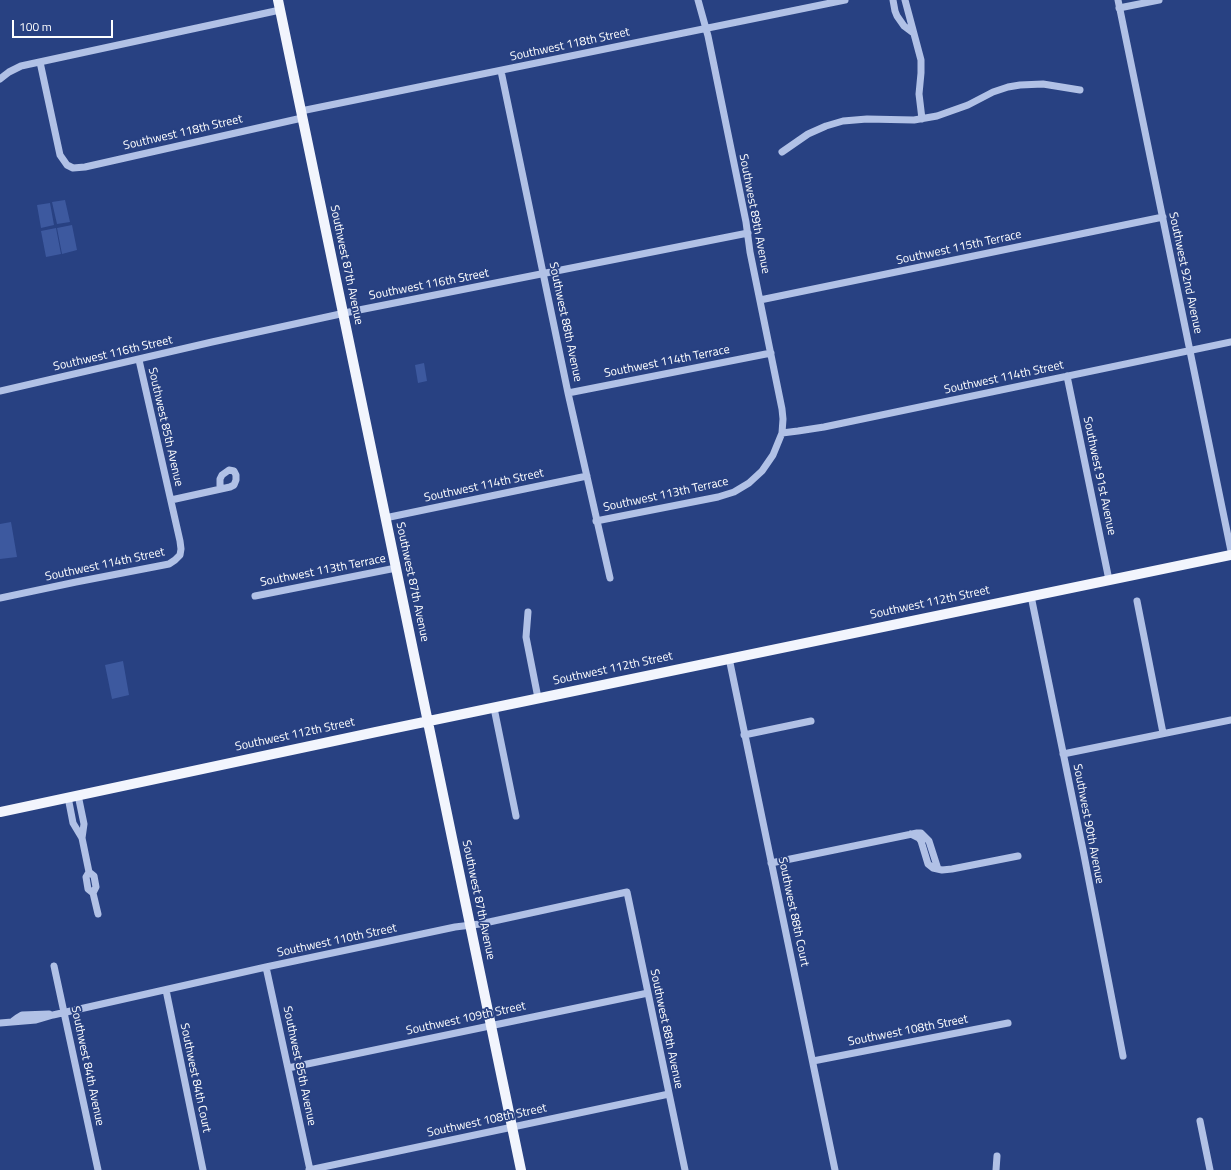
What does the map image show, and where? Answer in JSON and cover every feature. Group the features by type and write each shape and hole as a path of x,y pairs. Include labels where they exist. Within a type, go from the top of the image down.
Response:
{"main road":[{"name":"Southwest 87th Avenue","path":"279,5 521,1170"},
{"name":"Southwest 112th Street","path":"0,812 427,721 1231,554"}],"street":[{"name":"Southwest 89th Avenue","path":"698,0 748,233 750,252 782,409 782,433"},
{"name":"Southwest 118th Street","path":"40,62 59,151 64,162 76,168 301,114 705,28 845,0"},
{"path":"894,0 897,16 904,26 912,32"},
{"path":"905,0 912,32 921,60 919,94 922,119"},
{"name":"Southwest 92nd Avenue","path":"1118,0 1231,551"},
{"path":"1119,8 1159,0"},
{"path":"0,80 15,68 279,5"},
{"name":"Southwest 88th Avenue","path":"501,71 568,393 610,578"},
{"path":"782,152 808,134 826,126 843,121 906,120 937,116 1000,90 1020,85 1043,84 1080,90"},
{"name":"Southwest 115th Terrace","path":"760,300 1163,217"},
{"name":"Southwest 116th Street","path":"0,391 343,314 748,233"},
{"name":"Southwest 114th Street","path":"782,433 824,427 1231,342"},
{"name":"Southwest 114th Terrace","path":"568,393 770,353"},
{"name":"Southwest 85th Avenue","path":"139,360 171,500"},
{"name":"Southwest 91st Avenue","path":"1067,376 1109,580"},
{"name":"Southwest 113th Terrace","path":"596,521 718,497 734,492 749,483 762,471 773,455 782,433"},
{"name":"Southwest 114th Street","path":"385,518 587,476"},
{"path":"171,500 220,489"},
{"name":"Southwest 114th Street","path":"0,598 172,562 180,555 181,549 171,500"},
{"name":"Southwest 113th Terrace","path":"255,596 396,568"},
{"name":"Southwest 90th Avenue","path":"1031,596 1122,1056"},
{"path":"1137,601 1164,734"},
{"path":"528,612 526,637 538,698"},
{"name":"Southwest 88th Court","path":"729,658 835,1170"},
{"path":"494,708 516,816"},
{"path":"1063,754 1231,720"},
{"path":"744,734 811,721"},
{"path":"78,795 84,824 82,838"},
{"path":"68,797 73,823 82,838 89,872 86,877 88,889 93,893 98,914"},
{"path":"771,862 921,833 929,841 938,869 949,870 1018,856"},
{"name":"Southwest 88th Avenue","path":"627,892 685,1170"},
{"name":"Southwest 110th Street","path":"0,1023 36,1020 266,967 455,927 470,926 627,892"},
{"name":"Southwest 84th Avenue","path":"54,966 98,1170"},
{"name":"Southwest 85th Avenue","path":"266,967 310,1170"},
{"name":"Southwest 84th Court","path":"166,990 203,1170"},
{"name":"Southwest 109th Street","path":"288,1068 648,993"},
{"name":"Southwest 108th Street","path":"813,1061 1008,1023"},
{"name":"Southwest 108th Street","path":"310,1170 512,1126 669,1094"},
{"path":"1200,1120 1210,1170"},
{"path":"996,1170 997,1156"}],"shaded area":[{"path":"65,200 70,222 57,224 52,202"},
{"path":"50,203 54,225 41,228 37,205"},
{"path":"72,225 77,250 62,254 57,228"},
{"path":"56,228 61,254 46,257 41,231"},
{"path":"424,363 427,381 418,383 415,365"},
{"path":"11,522 17,557 0,559 0,524"},
{"path":"123,661 129,695 112,699 105,665"}]}
